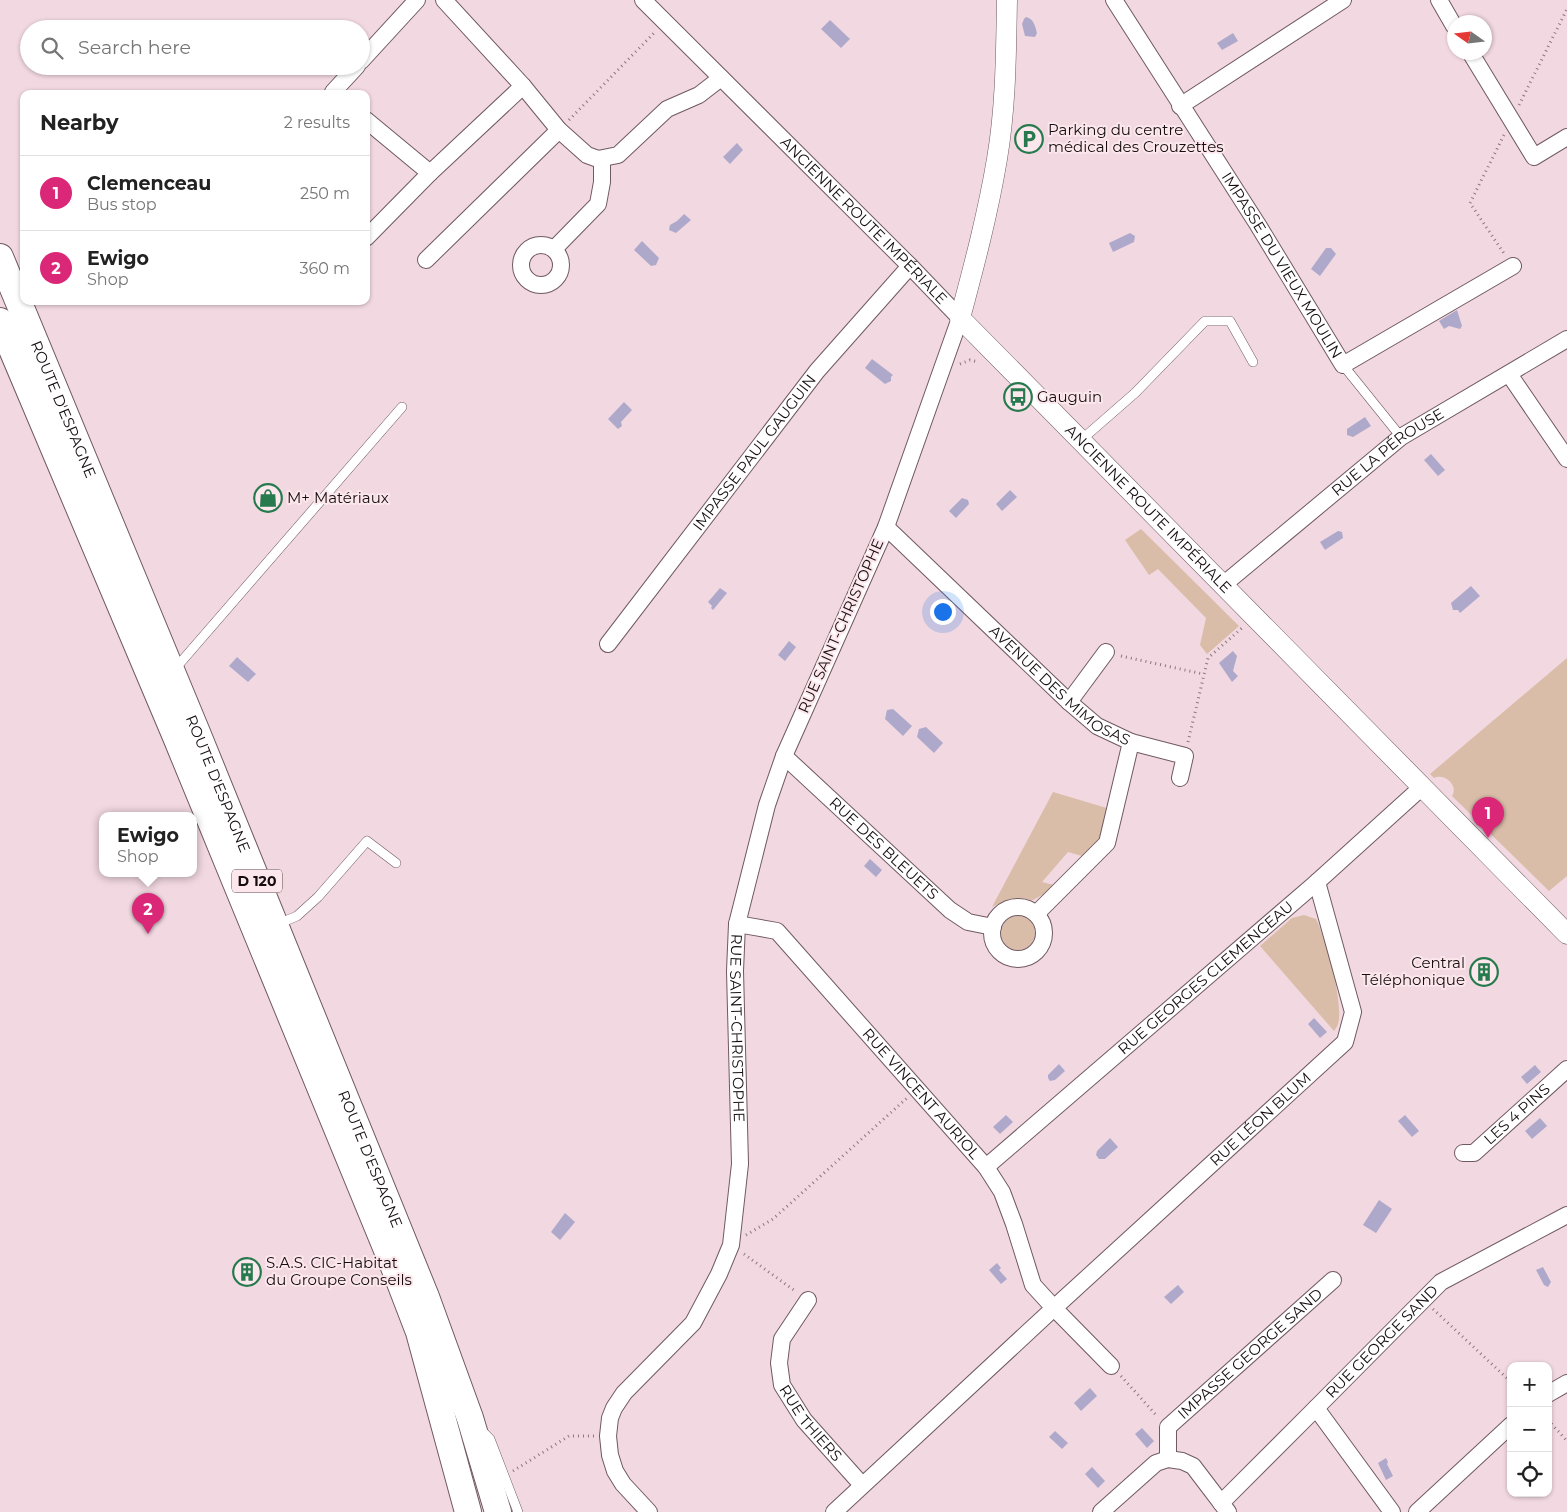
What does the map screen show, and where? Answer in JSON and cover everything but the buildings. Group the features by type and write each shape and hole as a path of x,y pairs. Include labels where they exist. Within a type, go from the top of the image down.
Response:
{"main road":[{"name":"ROUTE D'ESPAGNE","path":"0,257 172,672 426,1297 470,1418 498,1512"},
{"name":"ROUTE D'ESPAGNE","path":"0,321 180,746 410,1308 419,1332 468,1512"}],"street":[{"path":"370,51 417,0"},
{"path":"444,0 523,86 559,130 587,155 602,159 618,155 667,109 699,95 721,78"},
{"name":"ANCIENNE ROUTE IMPÉRIALE","path":"642,0 910,266 1080,441 1255,616 1567,934"},
{"path":"960,318 986,217 997,159 1006,67 1007,0"},
{"name":"IMPASSE DU VIEUX MOULIN","path":"1114,0 1180,106 1258,225 1343,365 1513,266"},
{"path":"1180,106 1344,0"},
{"path":"1439,0 1448,15"},
{"path":"1475,60 1534,157 1567,137"},
{"path":"335,90 349,75"},
{"path":"370,234 430,173 523,86"},
{"path":"370,123 430,173"},
{"path":"426,260 559,130"},
{"path":"554,249 598,204 602,182 602,159"},
{"name":"IMPASSE PAUL GAUGUIN","path":"608,644 817,371 910,266"},
{"name":"RUE SAINT-CHRISTOPHE","path":"608,1436 610,1418 624,1393 693,1323 719,1274 731,1245 740,1164 735,971 737,924 766,805 784,756 886,527 960,318"},
{"name":"RUE LA PÉROUSE","path":"1223,585 1401,437 1567,339"},
{"path":"1509,374 1567,459"},
{"name":"AVENUE DES MIMOSAS","path":"886,527 1069,702 1097,726 1132,742 1108,843 1036,914"},
{"path":"1069,702 1106,652"},
{"path":"1132,742 1185,756 1180,778"},
{"name":"RUE DES BLEUETS","path":"784,756 950,910 968,922 993,928"},
{"name":"RUE GEORGES CLEMENCEAU","path":"986,1167 1317,882 1422,787"},
{"name":"RUE LÉON BLUM","path":"1054,1308 1345,1042 1353,1012 1317,882"},
{"path":"1023,907 1036,914 1042,921 1044,939 1034,954 1026,958 1017,959 1008,957 1001,952 995,945 992,936 995,920 1008,909 1023,907"},
{"name":"RUE VINCENT AURIOL","path":"737,924 777,931 986,1167 1002,1192 1033,1285 1111,1366"},
{"name":"LES 4 PINS","path":"1464,1152 1474,1153 1567,1069"},
{"name":"RUE GEORGE SAND","path":"1168,1459 1182,1461 1193,1466 1224,1507 1316,1408 1440,1282 1567,1214"},
{"name":"IMPASSE GEORGE SAND","path":"1168,1427 1333,1280"},
{"name":"RUE THIERS","path":"808,1300 782,1339 779,1363 782,1384 804,1420 862,1485"},
{"path":"834,1512 1054,1308"},
{"path":"1552,1391 1567,1382"},
{"path":"1316,1408 1392,1512"},
{"path":"1101,1512 1156,1463 1168,1459 1168,1427"},
{"path":"1417,1512 1507,1430"},
{"path":"608,1436 610,1455 615,1471 623,1484 649,1512"}],"lane":[{"path":"1080,441 1135,393 1205,321 1230,321 1253,362"},
{"path":"1343,365 1401,437"},
{"path":"172,672 402,407"},
{"path":"275,925 297,916 311,904 367,841 396,863"},
{"path":"470,1418 490,1439 518,1512"}],"path":[{"path":"559,130 664,22"},
{"path":"1185,756 1208,658 1255,616"},
{"path":"1106,652 1203,674"},
{"path":"808,1300 731,1245 773,1219 916,1089"},
{"path":"1422,1299 1507,1378"},
{"path":"1111,1366 1168,1427"},
{"path":"1552,1424 1567,1441"},
{"path":"504,1477 569,1436 608,1436"}],"shaded area":[{"path":"1026,17 1034,23 1037,33 1035,37 1025,36 1022,24"},
{"path":"830,20 850,39 841,48 821,29"},
{"path":"1233,33 1238,41 1222,50 1217,43"},
{"path":"737,143 743,150 730,164 723,157"},
{"path":"684,214 691,220 676,233 669,230 670,225"},
{"path":"1130,233 1135,236 1134,242 1113,252 1109,243"},
{"path":"642,241 659,258 656,265 651,266 634,250"},
{"path":"1326,248 1331,248 1336,254 1320,276 1311,269"},
{"path":"1457,310 1462,326 1460,329 1449,326 1444,329 1439,321"},
{"path":"872,359 893,375 891,381 885,384 865,368"},
{"path":"624,402 632,410 621,422 622,426 618,429 608,419"},
{"path":"1365,417 1371,426 1353,437 1347,435 1347,429"},
{"path":"1431,454 1445,470 1438,476 1424,460"},
{"path":"1010,490 1017,497 1002,511 996,504"},
{"path":"962,498 968,500 969,504 956,518 949,511"},
{"path":"1141,529 1239,626 1207,654 1200,645 1206,618 1158,569 1149,575 1125,540"},
{"path":"1338,531 1342,532 1343,538 1325,550 1320,542"},
{"path":"1471,586 1480,596 1460,613 1458,610 1453,610 1451,603"},
{"path":"720,588 727,593 713,610 708,602"},
{"path":"789,641 796,647 785,661 778,655"},
{"path":"1233,651 1237,656 1233,671 1238,676 1232,682 1219,663"},
{"path":"237,657 256,674 248,682 229,666"},
{"path":"1567,658 1567,876 1549,891 1452,796 1454,788 1449,781 1442,777 1434,778 1430,774"},
{"path":"893,709 912,726 903,736 885,719 887,710"},
{"path":"926,727 943,743 934,753 917,737 919,729"},
{"path":"1053,792 1110,809 1103,836 1082,856 1068,852 1042,882 1054,885 1044,894 1033,900 1009,899 992,907"},
{"path":"870,859 882,870 876,877 864,866"},
{"path":"1304,915 1316,919 1329,955 1339,1002 1338,1024 1334,1031 1260,946 1292,918"},
{"path":"1018,916 1025,917 1030,921 1034,926 1034,940 1030,945 1025,949 1018,950 1011,949 1006,945 1002,940 1001,933 1002,926 1006,921 1011,917"},
{"path":"1314,1018 1327,1032 1320,1038 1308,1024"},
{"path":"1059,1064 1065,1071 1055,1080 1050,1081 1048,1075"},
{"path":"1535,1065 1541,1072 1527,1084 1521,1077"},
{"path":"1006,1115 1013,1122 1000,1134 993,1127"},
{"path":"1405,1115 1419,1131 1412,1137 1398,1121"},
{"path":"1540,1118 1547,1126 1532,1139 1525,1131"},
{"path":"1110,1138 1118,1147 1105,1159 1099,1159 1096,1155 1097,1151"},
{"path":"1379,1200 1392,1209 1376,1233 1363,1225"},
{"path":"565,1213 575,1222 560,1240 551,1232"},
{"path":"997,1263 1001,1268 999,1270 1007,1279 1001,1284 989,1270"},
{"path":"1543,1267 1551,1282 1548,1287 1544,1285 1536,1270"},
{"path":"1178,1285 1184,1292 1171,1304 1164,1297"},
{"path":"1090,1388 1097,1396 1081,1411 1074,1403"},
{"path":"1142,1428 1154,1441 1147,1448 1135,1434"},
{"path":"1055,1431 1068,1443 1062,1449 1049,1437"},
{"path":"1386,1458 1393,1476 1386,1480 1378,1463"},
{"path":"1092,1467 1105,1481 1098,1488 1085,1474"}],"place":[{"name":"Parking du centre médical des Crouzettes","path":"1029,139"},
{"name":"Gauguin","path":"1018,397"},
{"name":"M+ Matériaux","path":"268,498"},
{"name":"Clemenceau","path":"1488,838"},
{"name":"Ewigo","path":"148,934"},
{"name":"Central Téléphonique","path":"1484,972"},
{"name":"S.A.S. CIC-Habitat du Groupe Conseils","path":"247,1272"}]}
